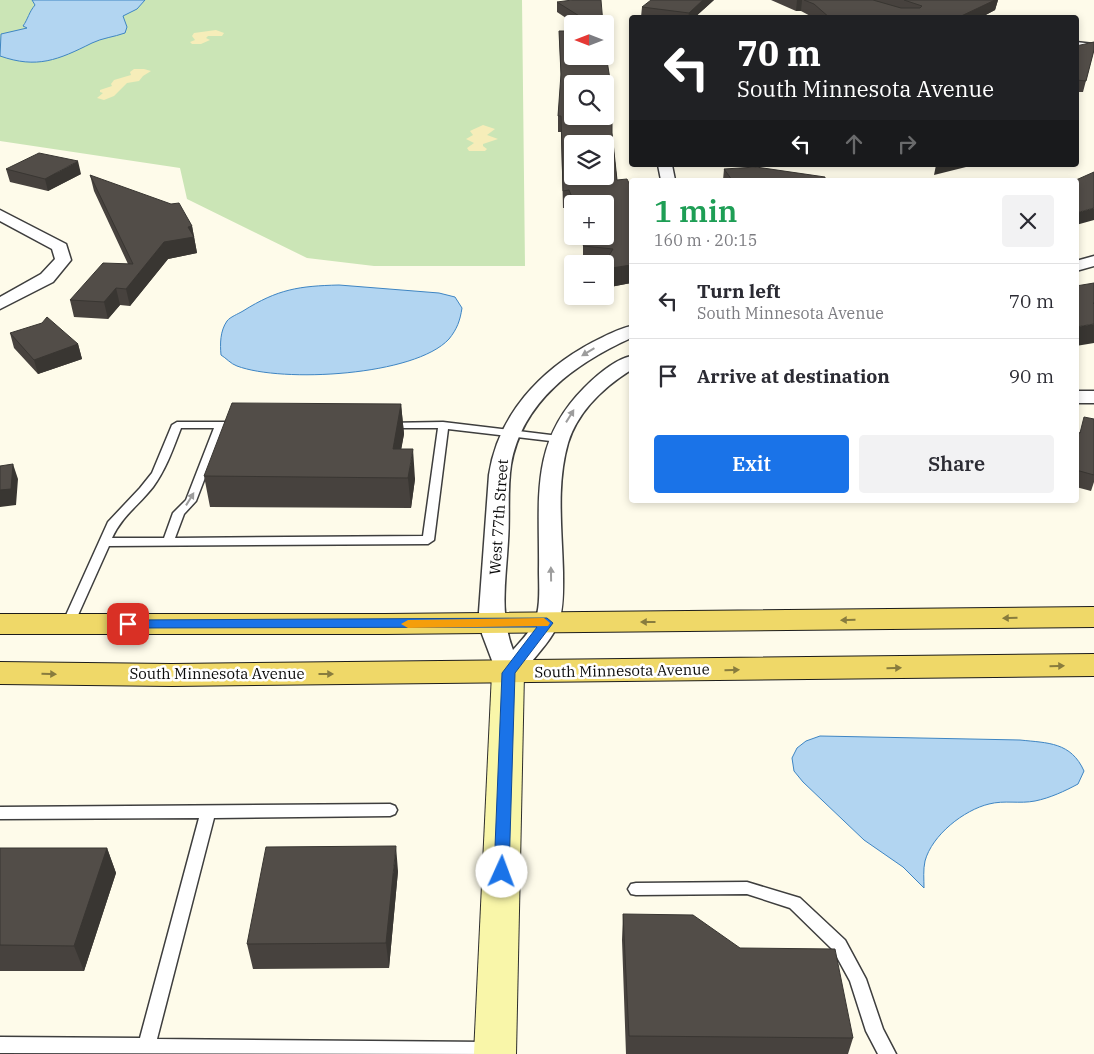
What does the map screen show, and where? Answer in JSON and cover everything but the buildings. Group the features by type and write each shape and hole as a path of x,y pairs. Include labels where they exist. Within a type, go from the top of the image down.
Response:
{"main road":[{"path":"0,624 547,623 1094,617"},
{"name":"South Minnesota Avenue","path":"0,673 172,675 508,673 1094,665"}],"street":[{"path":"1079,45 1094,47"},
{"path":"0,215 60,247 63,260 47,278 0,304"},
{"path":"1079,265 1094,261"},
{"name":"West 77th Street","path":"495,1052 508,673 492,623 502,457 510,433 521,411 538,391 559,371 588,351 629,332"},
{"path":"508,673 547,623 552,583 549,487 552,465 559,439 573,410 604,380 629,363"},
{"path":"1079,397 1094,397"},
{"path":"1079,411 1094,411"}],"lane":[{"path":"54,624 105,542 114,522 140,496 155,477 177,425 249,425"},
{"path":"168,542 179,513 191,501 220,425"},
{"path":"375,425 443,425 559,439"},
{"path":"105,542 428,540 443,425"},
{"path":"0,813 390,810"},
{"path":"145,1051 208,812"},
{"path":"636,889 747,888 795,904 839,945 858,979 874,1031 887,1054"},
{"path":"0,1045 145,1051 495,1052"}],"green space":[{"path":"0,0 522,0 525,266 374,266 307,258 187,199 180,168 0,141"}],"sand":[{"path":"216,30 224,33 222,36 208,36 206,38 210,40 201,44 192,44 190,42 195,40 192,36 194,33"},
{"path":"134,69 151,71 139,81 127,83 114,96 104,100 97,98 103,93 100,90 112,86 111,84 114,80 131,75 130,72"},
{"path":"483,125 495,129 487,135 498,139 483,144 487,149 485,151 469,151 467,148 474,143 466,139 473,135 470,131"}],"water":[{"path":"32,0 145,0 137,9 123,16 127,27 125,33 96,41 47,61 25,62 0,56 1,34 27,28 23,26 35,5"},
{"path":"339,285 439,293 455,297 462,308 460,317 449,339 432,351 408,361 379,368 347,373 284,374 237,366 221,355 223,329 227,321 232,317 278,293 312,286"},
{"path":"820,736 1020,740 1049,743 1072,754 1079,761 1084,771 1078,784 1063,792 1029,802 989,804 969,812 950,825 934,842 929,851 924,864 924,888 903,867 864,840 803,782 794,771 792,758 797,748 806,741"}],"slow traffic":[{"path":"408,624 544,623"}],"route":[{"path":"128,624 547,623 508,673 502,872"}]}
